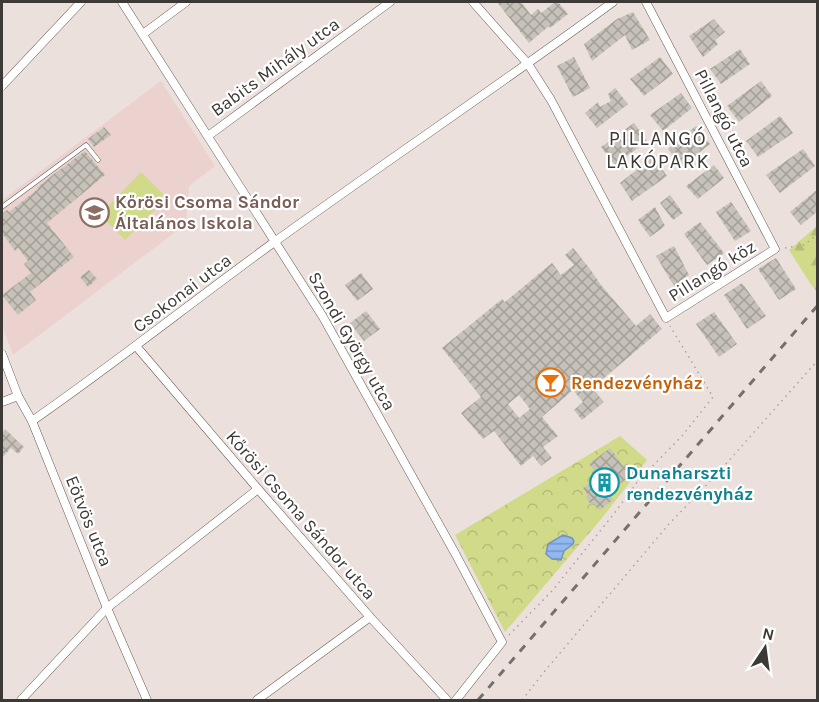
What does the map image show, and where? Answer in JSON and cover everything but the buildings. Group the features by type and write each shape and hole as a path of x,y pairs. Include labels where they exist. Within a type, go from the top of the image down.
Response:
{"street":[{"path":"2,86 81,2"},
{"name":"Szondi György utca","path":"122,2 323,317 502,642"},
{"path":"143,34 186,2"},
{"name":"Babits Mihály utca","path":"208,136 390,2"},
{"path":"473,2 528,64 551,100 666,318"},
{"name":"Csokonai utca","path":"32,421 275,242 613,2"},
{"name":"Pillangó utca","path":"646,2 775,249"},
{"name":"Pillangó köz","path":"666,318 775,249"},
{"name":"Kőrösi Csoma Sándor utca","path":"136,346 370,617 447,700"},
{"name":"Eötvös utca","path":"2,354 147,700"},
{"path":"2,402 18,396"},
{"path":"21,700 107,608 258,489"},
{"path":"257,700 370,617"},
{"path":"456,700 502,642"}],"lane":[{"path":"2,207 86,145 98,160"}],"path":[{"path":"775,249 804,245 818,234"},
{"path":"502,642 552,591 638,481 682,436 713,397 666,318"},
{"path":"522,700 669,524 717,474 818,360"}],"shaded area":[{"name":"Kőrösi Csoma Sándor Általános Iskola","path":"161,81 215,166 189,186 186,224 13,355 2,325 2,200"}],"green space":[{"path":"141,172 167,198 125,240 100,215"},
{"path":"817,226 817,292 789,250"},
{"path":"620,436 647,460 602,518 505,632 455,535"}],"water":[{"path":"563,535 572,538 573,544 564,551 561,560 552,559 546,554 548,544"}],"railway":[{"path":"478,700 818,305"}],"place":[{"name":"Kőrösi Csoma Sándor Általános Iskola","path":"94,212"},
{"name":"Rendezvényház","path":"550,383"},
{"name":"Dunaharszti rendezvényház","path":"605,483"}],"district":[{"name":"PILLANGÓ LAKÓPARK","path":"658,150"}]}
